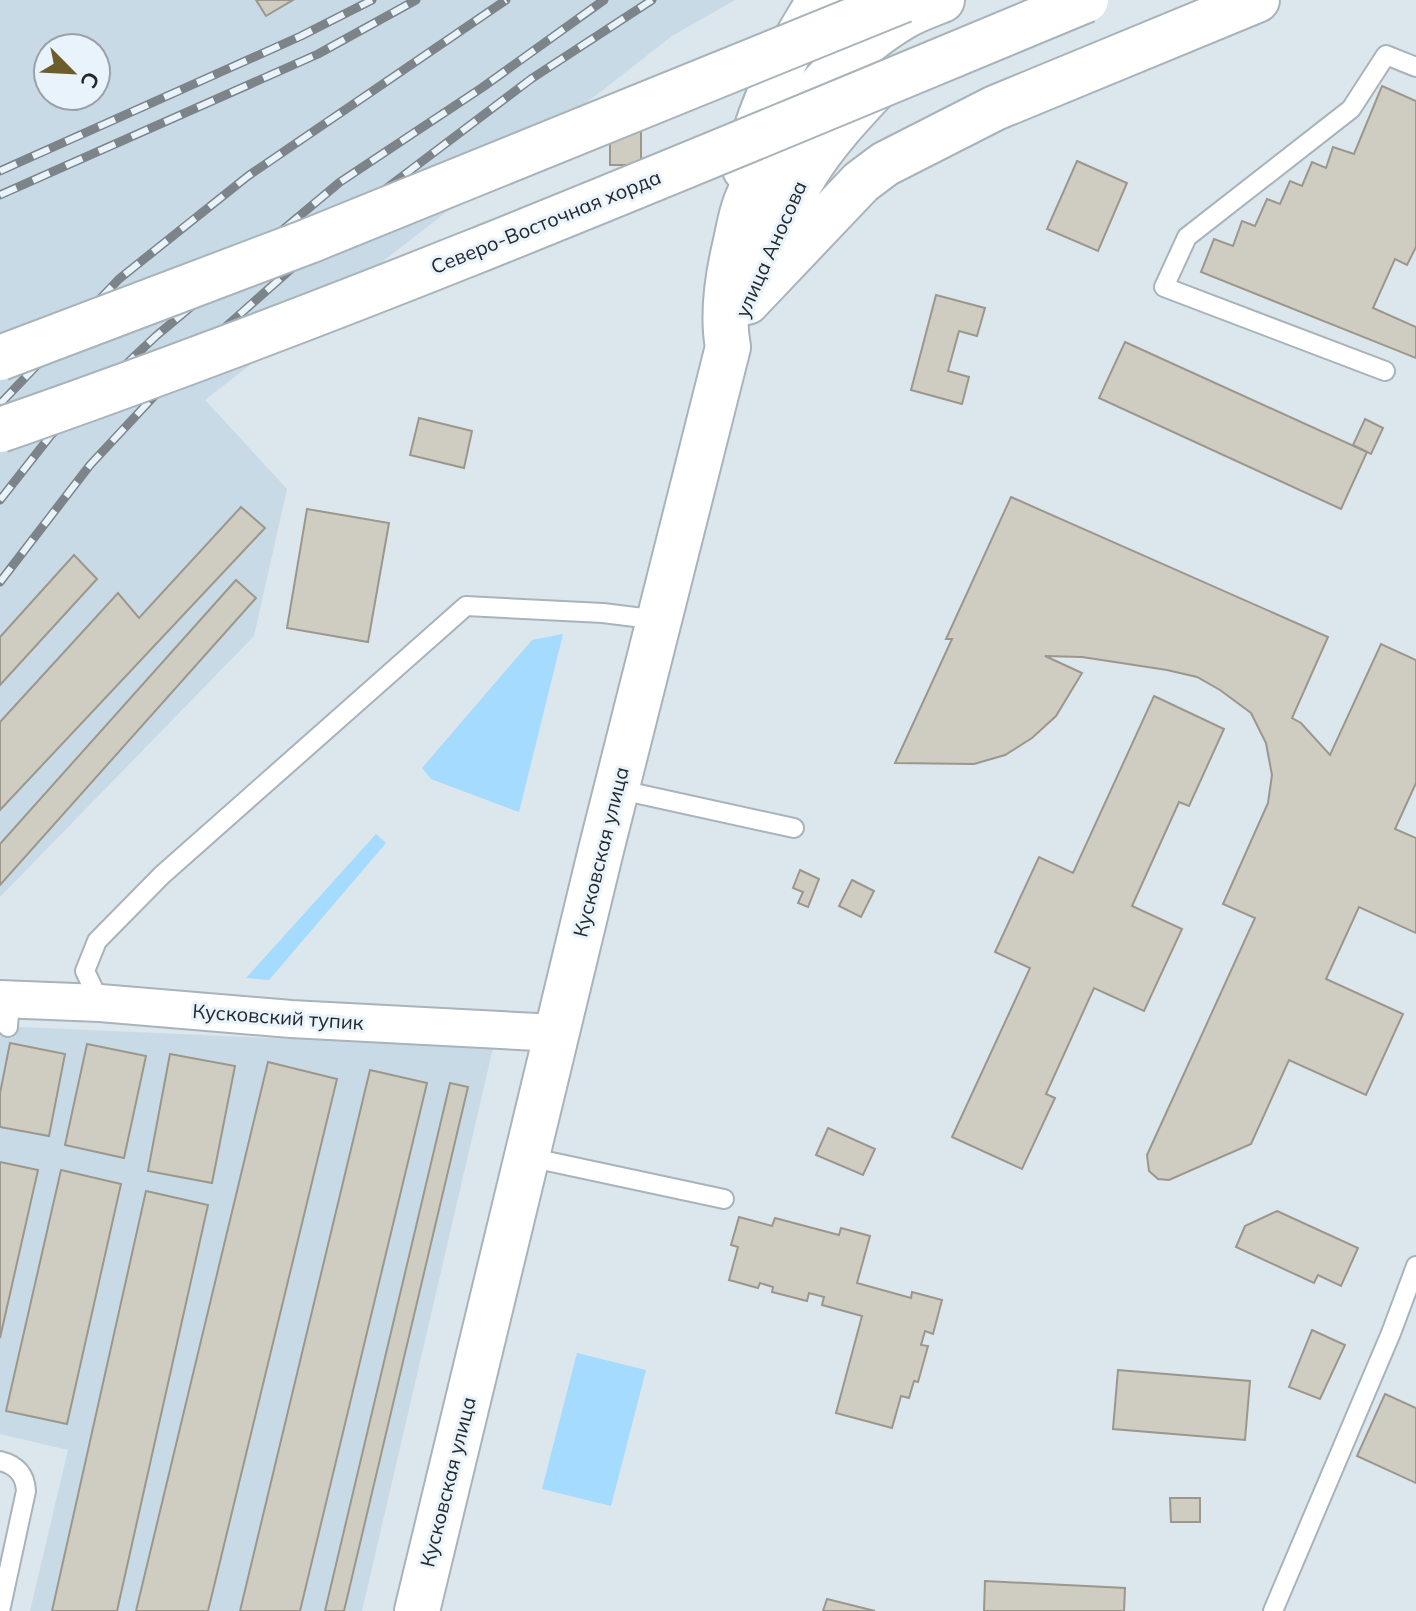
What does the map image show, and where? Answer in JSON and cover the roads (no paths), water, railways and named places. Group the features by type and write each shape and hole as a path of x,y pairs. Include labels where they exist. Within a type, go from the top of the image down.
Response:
{"street":[{"path":"745,204 745,170 753,134 773,84 820,0"},
{"path":"0,358 309,241 903,0"},
{"name":"Кусковская улица","path":"417,1611 616,789 728,347 724,327 729,274 745,204 767,158 805,107 857,50 904,16 942,0"},
{"name":"улица Аносова","path":"728,347 777,226 806,172 839,127 887,76 922,54 1055,0"},
{"name":"Северо-Восточная хорда","path":"0,430 353,300 1086,0"},
{"path":"747,302 850,193 885,164 995,108 1257,0"},
{"name":"Кусковский тупик","path":"6,1008 100,1003 291,1019 556,1033"}],"lane":[{"path":"1385,371 1164,287 1187,237 1351,109 1386,55 1416,67"},
{"path":"100,1003 85,971 97,941 162,875 466,606 603,613 659,620"},
{"path":"616,789 794,828"},
{"path":"526,1156 724,1199"},
{"path":"1273,1611 1391,1333 1416,1266"},
{"path":"0,1461 23,1475 26,1491 0,1611"}],"railway":[{"path":"0,171 301,36 372,0"},
{"path":"0,195 318,54 416,0"},
{"path":"0,404 119,279 248,176 506,0"},
{"path":"0,500 51,435 156,336 340,182 483,87 604,0"},
{"path":"0,582 90,465 187,361 359,209 531,79 652,0"}]}
